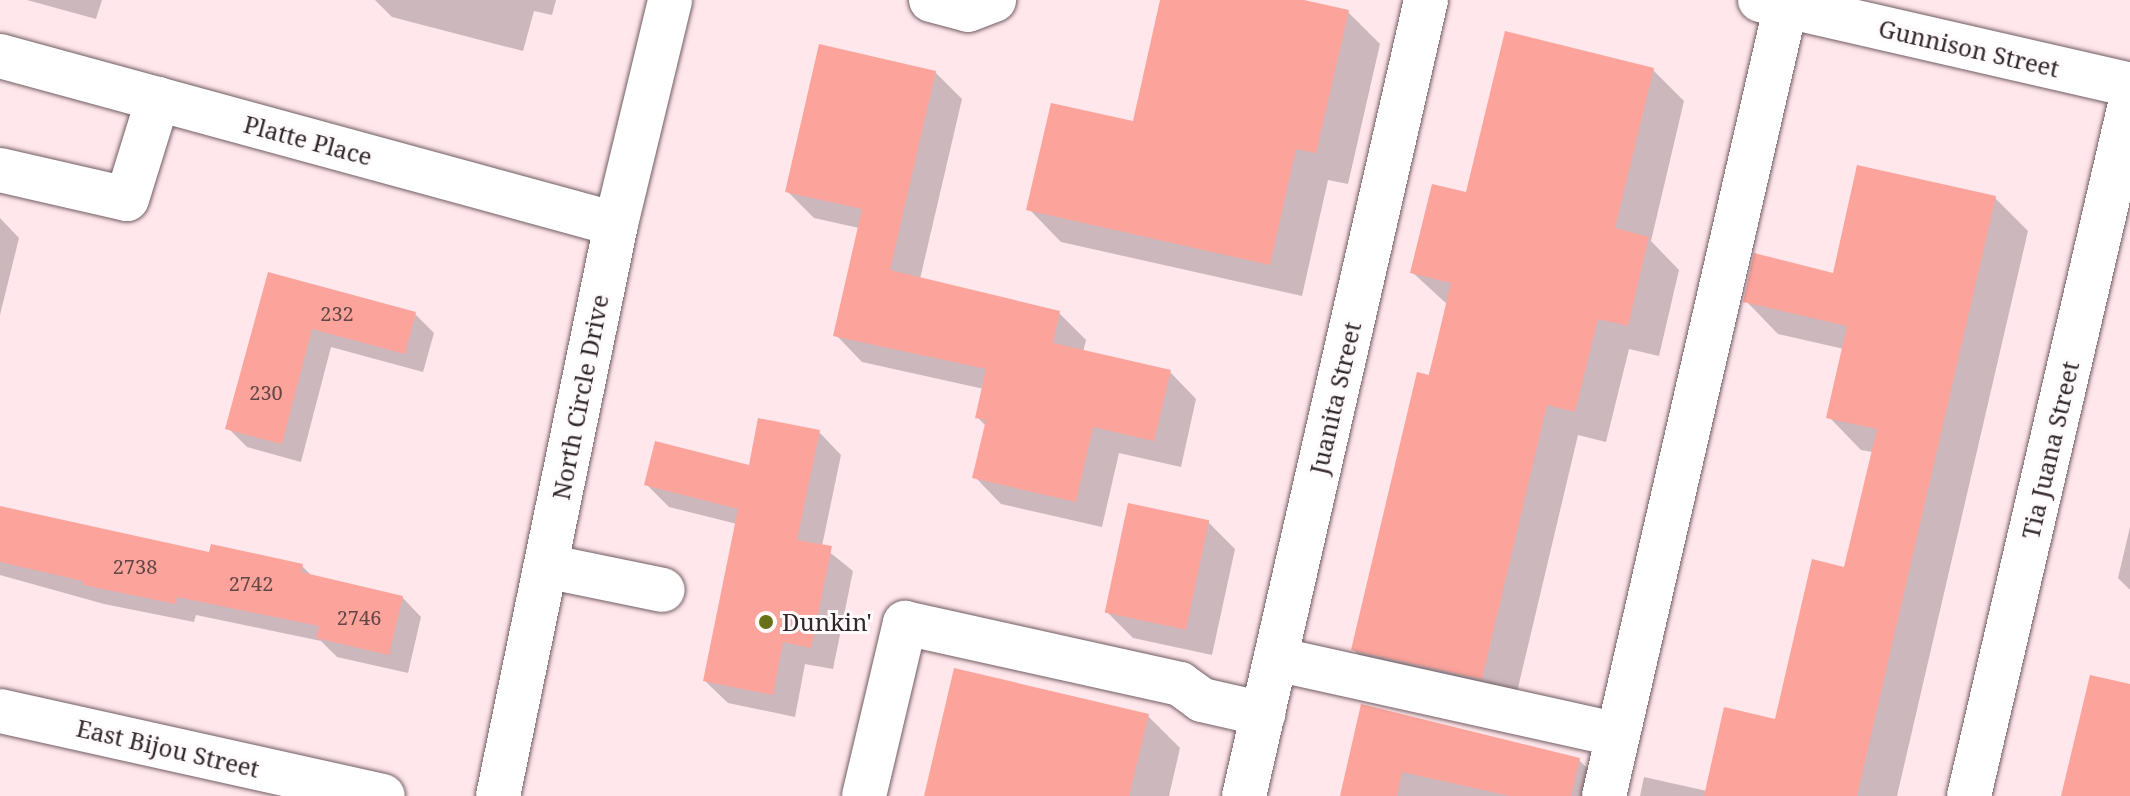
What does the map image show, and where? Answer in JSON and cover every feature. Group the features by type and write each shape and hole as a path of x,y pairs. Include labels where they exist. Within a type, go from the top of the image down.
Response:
{"street":[{"name":"North Circle Drive","path":"498,796 616,224 670,0"},
{"path":"931,0 968,10 994,0"},
{"name":"Juanita Street","path":"1244,796 1426,0"},
{"path":"1604,796 1777,2"},
{"name":"Gunnison Street","path":"1777,2 2130,85"},
{"name":"Platte Place","path":"0,56 616,224"},
{"path":"0,170 127,199 158,99"},
{"name":"Tia Juana Street","path":"1969,796 2130,104"},
{"path":"546,566 663,590"},
{"path":"864,796 905,623 1180,684 1202,700 1263,714"},
{"path":"1276,659 1618,735"},
{"name":"East Bijou Street","path":"0,711 383,796"}],"building":[{"path":"1160,0 1304,0 1349,10 1316,153 1296,149 1270,265 1026,210 1051,103 1133,121"},
{"path":"1505,31 1654,68 1615,228 1649,237 1628,326 1598,319 1575,412 1547,405 1482,679 1351,650 1417,372 1429,375 1451,283 1410,273 1432,184 1466,192"},
{"path":"819,44 936,71 890,270 1060,311 1053,343 1171,370 1154,441 1093,427 1076,502 972,478 986,420 975,418 986,369 833,336 862,209 785,192"},
{"path":"1857,165 1996,196 1857,796 1704,796 1724,707 1775,719 1812,559 1844,567 1877,429 1826,418 1847,326 1743,302 1754,253 1833,273"},
{"path":"268,272 416,312 405,354 312,329 282,444 225,429"},
{"path":"758,418 820,430 797,540 832,546 811,648 783,642 773,695 703,681 738,509 644,485 655,441 749,465"},
{"path":"1128,503 1209,520 1186,630 1105,613"},
{"path":"0,506 209,552 211,544 303,564 301,572 403,596 389,655 316,638 319,626 177,597 176,604 83,585 83,581 0,562"},
{"path":"954,668 1149,714 1129,796 924,796"},
{"path":"2090,675 2130,684 2130,796 2061,796"},
{"path":"1361,704 1580,758 1571,796 1510,796 1402,772 1397,796 1340,796"}],"place":[{"name":"Dunkin'","path":"766,622"}]}
